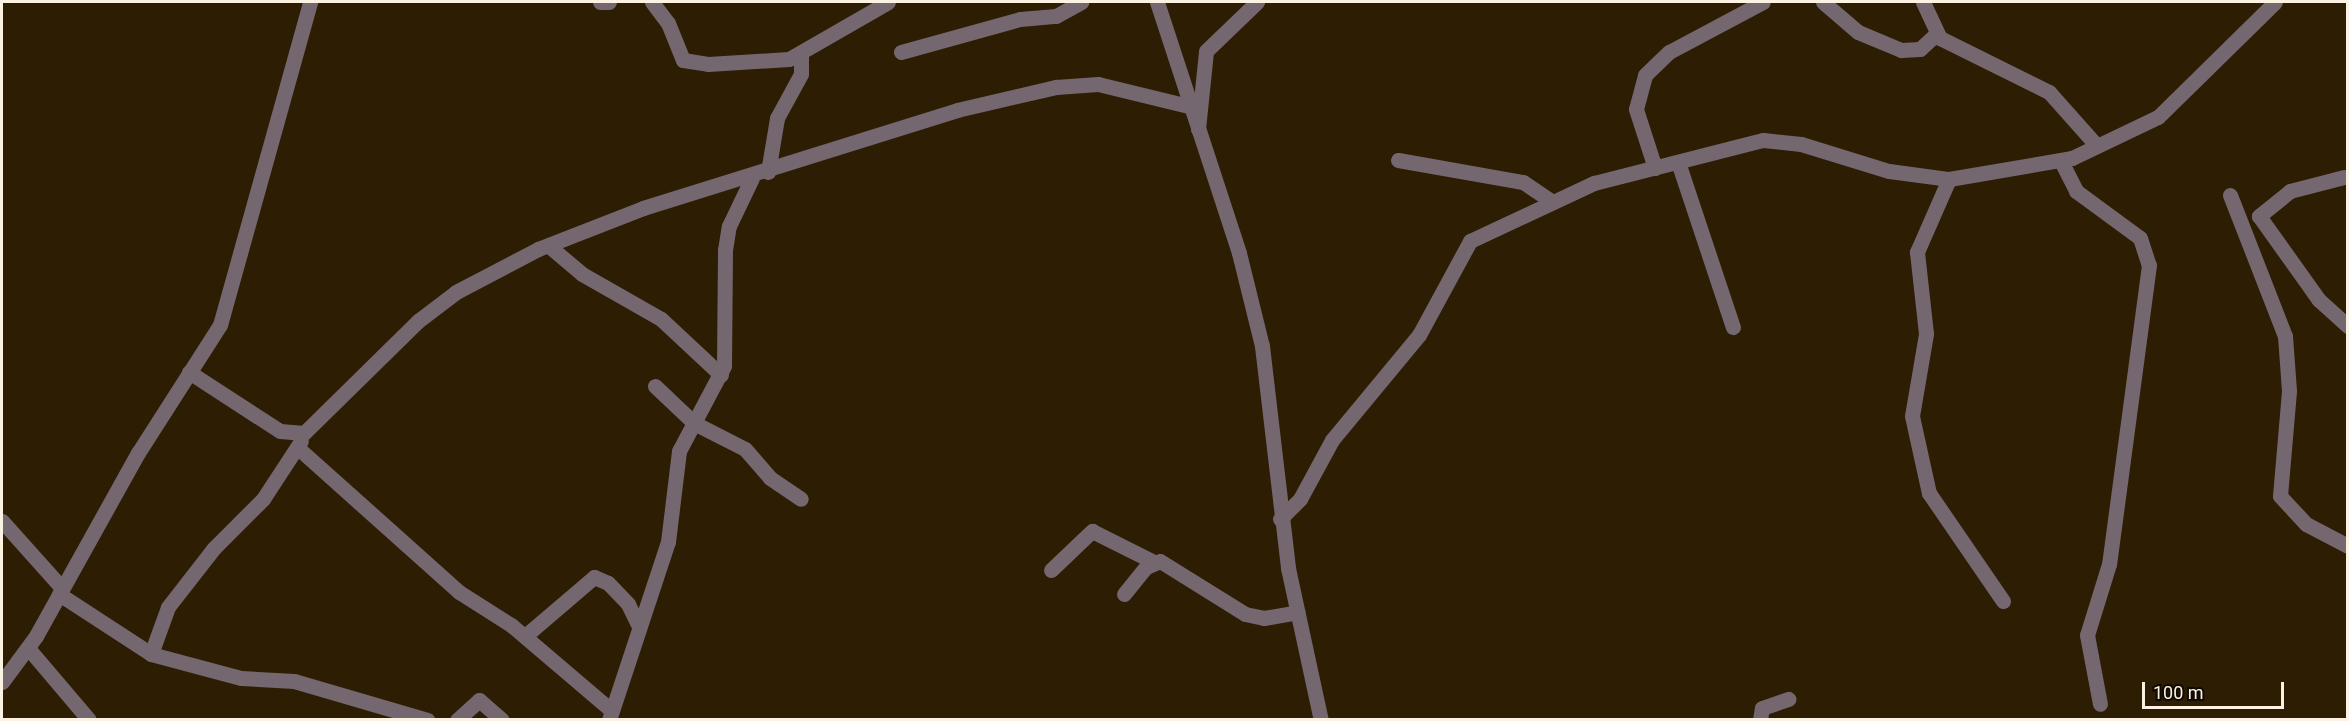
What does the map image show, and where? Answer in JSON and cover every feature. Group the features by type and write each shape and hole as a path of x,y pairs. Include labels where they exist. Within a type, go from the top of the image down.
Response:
{"street":[{"path":"2,682 28,648 189,372 212,341 230,300 310,2"},
{"path":"600,2 609,2"},
{"path":"652,2 668,23 682,60 764,64 801,54 888,2"},
{"path":"901,52 1020,19 1056,16 1081,2"},
{"path":"1157,2 1188,106 1239,253 1262,346 1280,519 1297,612 1321,720"},
{"path":"1198,135 1206,51 1257,2"},
{"path":"1655,168 1636,109 1645,75 1669,52 1763,2"},
{"path":"1823,2 1858,32 1901,50 1920,49 1936,34"},
{"path":"1923,2 1936,34 2049,92 2097,146"},
{"path":"1280,519 1300,499 1332,440 1419,335 1462,251 1470,241 1594,183 1774,140 1889,171 1949,178 2061,161 2097,146 2172,106 2275,2"},
{"path":"768,172 777,118 801,74 801,54"},
{"path":"151,654 163,614 214,548 263,499 298,448 304,433 418,321 456,292 549,246 643,208 752,178 957,110 1056,87 1098,84 1188,106"},
{"path":"1398,160 1523,182 1553,202"},
{"path":"2061,161 2076,191 2140,238 2149,265 2109,564 2087,635 2100,704"},
{"path":"1678,162 1733,327"},
{"path":"2344,177 2290,191 2259,216 2319,300 2348,326"},
{"path":"298,448 459,592 525,636 610,715 672,526 675,465 694,423 721,375 726,346 725,250 729,226 752,178"},
{"path":"1949,178 1917,252 1926,334 1912,416 1923,447 1929,493 2003,602"},
{"path":"2230,195 2285,336 2289,391 2280,496 2306,524 2348,546"},
{"path":"549,246 582,274 661,319 721,375"},
{"path":"189,372 280,431 304,433"},
{"path":"655,386 694,423 745,449 770,478 801,499"},
{"path":"2,521 60,591 151,654 241,678 294,681 427,720"},
{"path":"1051,570 1092,531 1154,562 1186,573 1245,614 1263,618 1297,612"},
{"path":"1124,594 1154,562"},
{"path":"525,636 594,577 608,583 628,604 639,627"},
{"path":"28,648 89,720"},
{"path":"1760,720 1762,708 1788,699"},
{"path":"457,720 478,700 502,720"}]}
